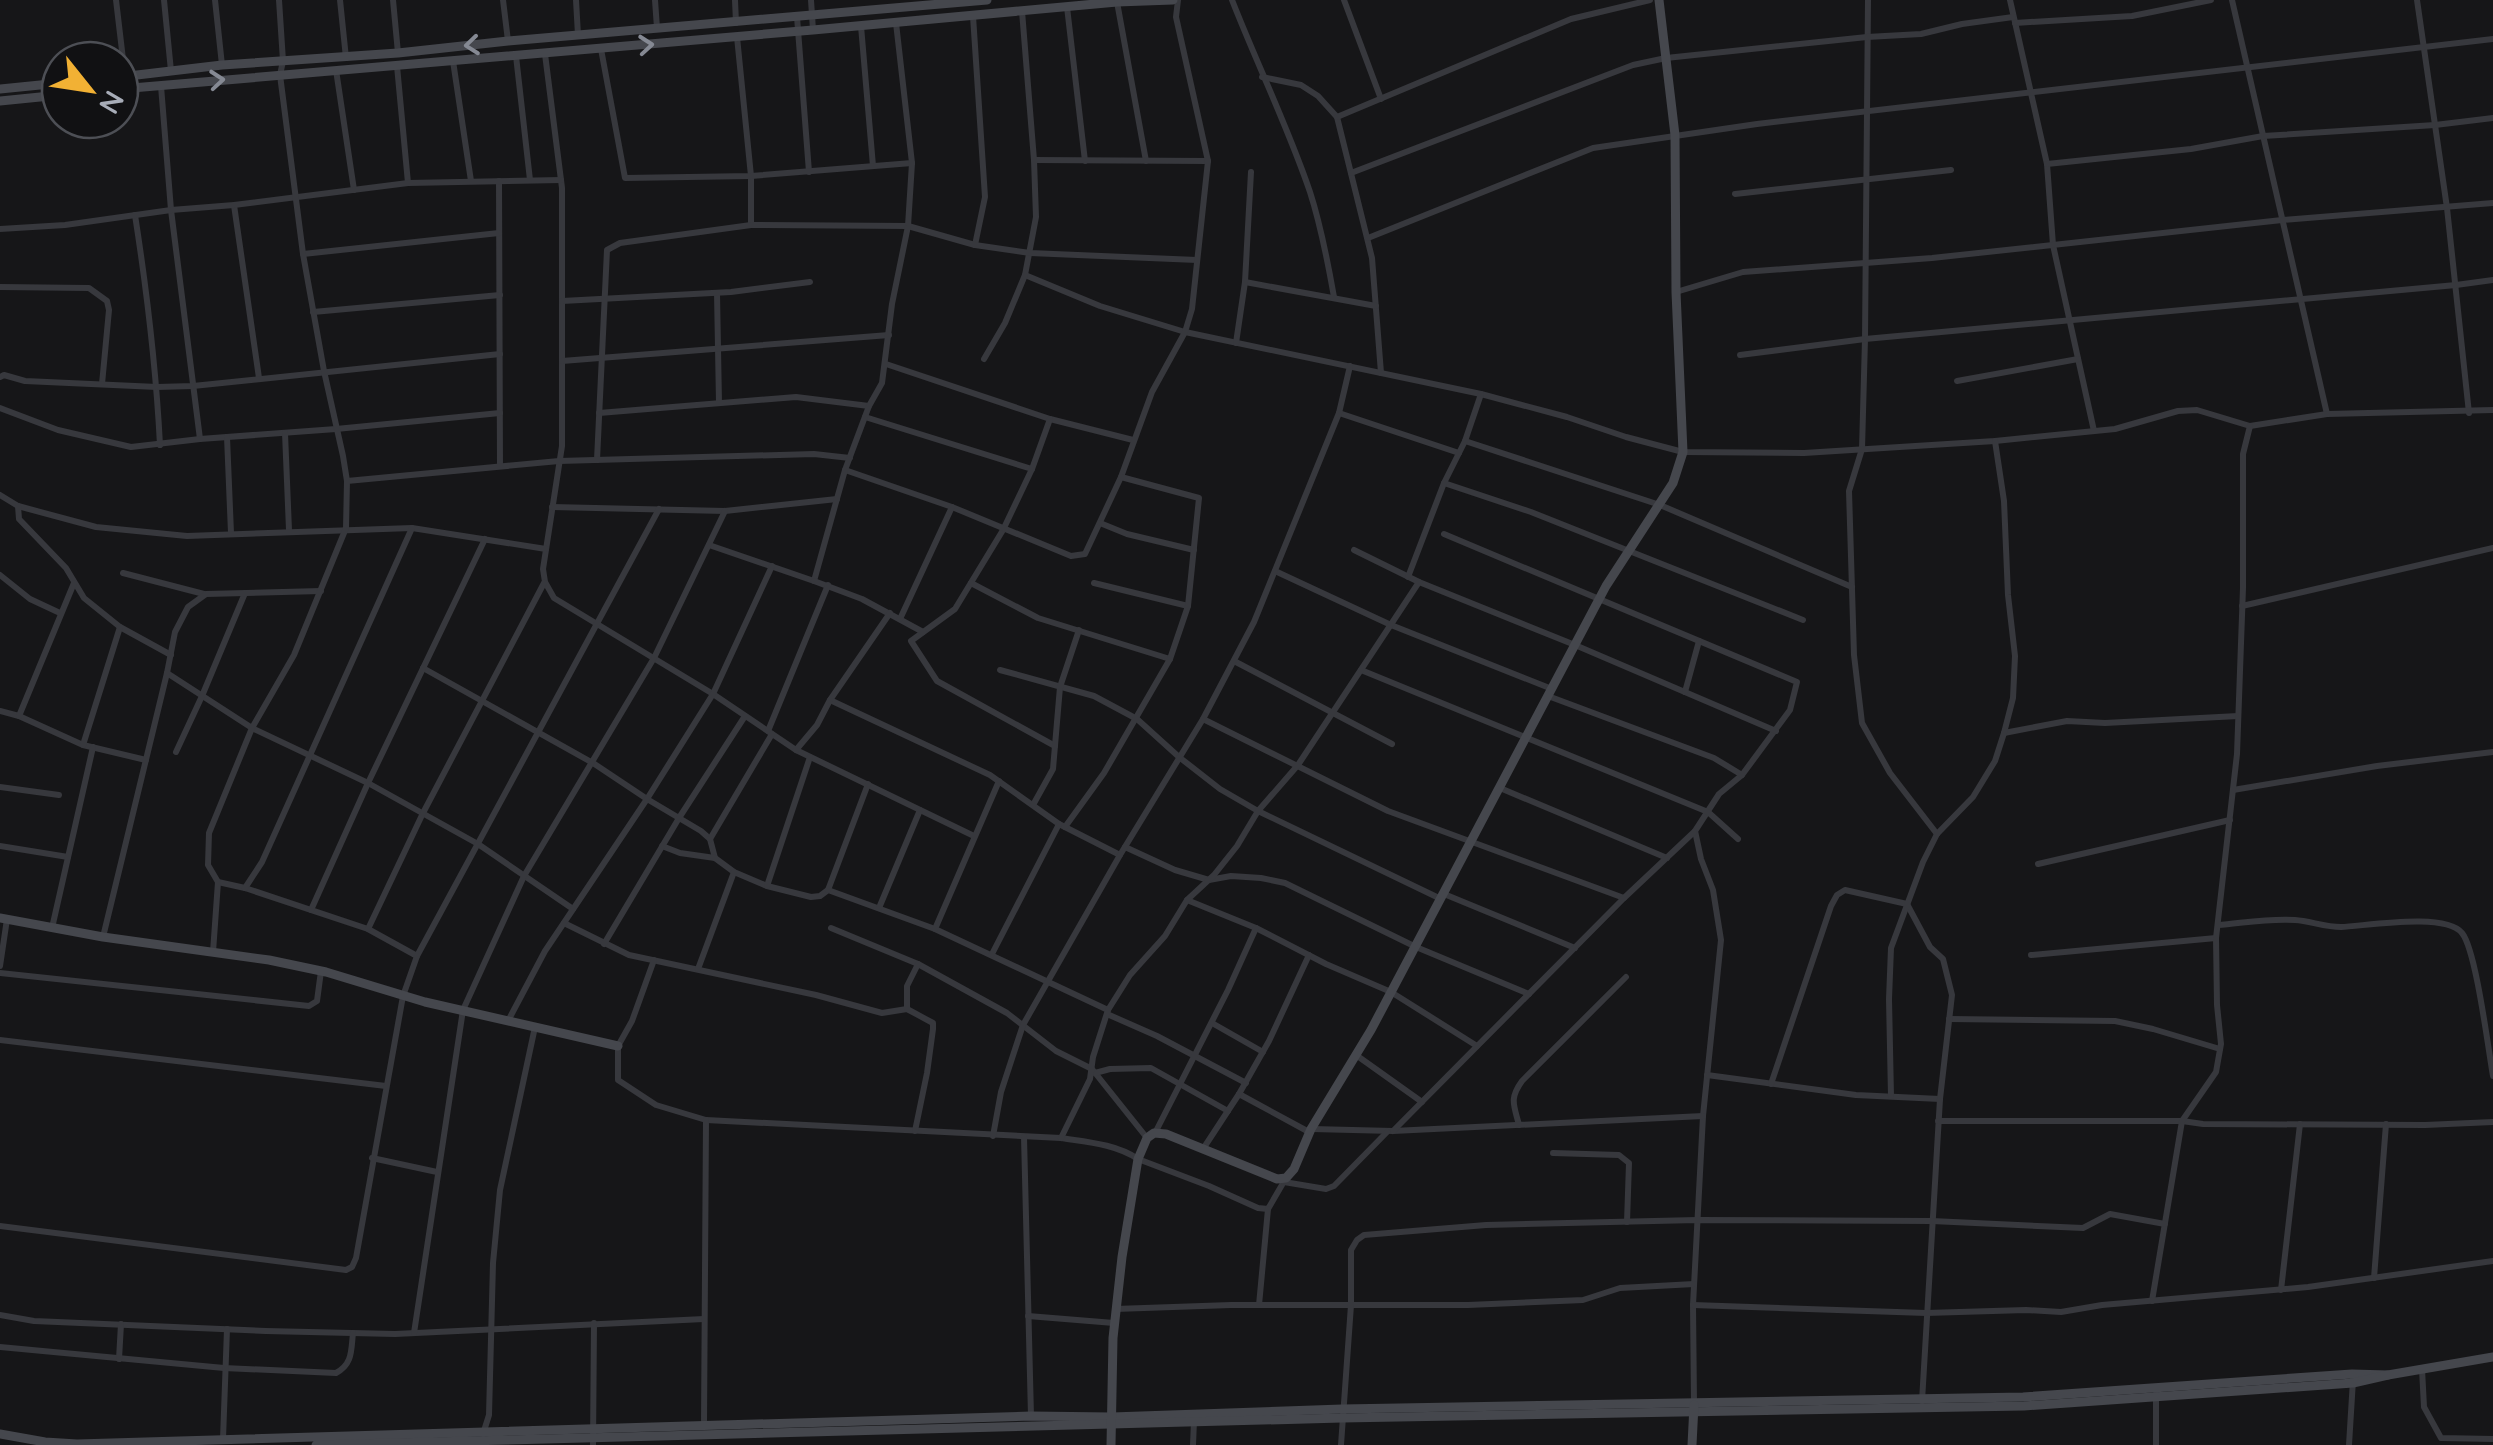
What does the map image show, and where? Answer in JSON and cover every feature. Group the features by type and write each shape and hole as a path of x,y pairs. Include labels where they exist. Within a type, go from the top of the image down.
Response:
{"main road":[{"path":"140,75 987,0"},
{"path":"140,87 1175,0"},
{"path":"1110,1445 1115,1310 1138,1160 1151,1136 1166,1134 1277,1179 1284,1180 1294,1168 1310,1131 1391,992 1600,599 1672,482 1683,452 1676,292 1676,135 1659,0"},
{"path":"0,89 40,85"},
{"path":"0,101 40,97"},
{"path":"4,918 269,960 618,1046"},
{"path":"316,1445 1342,1414 1922,1403 2024,1406 2388,1375 2493,1357"},
{"path":"1692,1445 1694,1407"},
{"path":"594,1437 704,1424 1031,1416 1112,1421"},
{"path":"6,1439 77,1444 223,1439 482,1440"}],"street":[{"path":"116,0 119,40"},
{"path":"164,0 171,72"},
{"path":"216,0 222,65"},
{"path":"212,953 218,882 208,865 209,833 252,728 294,655 346,528 347,481 294,197 280,75 280,0"},
{"path":"340,0 346,58"},
{"path":"393,0 398,54"},
{"path":"504,0 508,42"},
{"path":"576,0 578,36"},
{"path":"655,0 657,29"},
{"path":"735,0 736,23"},
{"path":"811,0 814,30"},
{"path":"845,470 952,506 1070,556 1085,554 1121,477 1152,392 1185,332 1192,309 1208,162 1175,0"},
{"path":"1232,0 1312,196 1334,298"},
{"path":"1344,0 1381,99"},
{"path":"1337,117 1571,19 1650,0"},
{"path":"1868,0 1862,448 1848,491 1854,654 1862,724 1890,774 1937,834"},
{"path":"2010,0 2047,164 2054,245 2094,431"},
{"path":"1351,173 1633,65 1666,58 1921,34 2014,20 2132,16 2211,0"},
{"path":"2232,0 2327,414"},
{"path":"2417,0 2447,208 2470,413"},
{"path":"1117,2 1146,161"},
{"path":"1068,7 1085,161"},
{"path":"984,359 1025,276 1036,217 1022,12"},
{"path":"973,16 985,197 975,245"},
{"path":"796,17 809,172"},
{"path":"814,582 845,470 869,406 882,384 892,304 908,226 912,163 896,23"},
{"path":"861,26 873,166"},
{"path":"738,37 751,176 751,225"},
{"path":"1368,238 1593,148 2493,38"},
{"path":"601,49 625,178 751,176 912,163"},
{"path":"544,54 561,180 562,301 562,446 543,569 545,582 554,598 796,750 974,836"},
{"path":"516,56 530,180"},
{"path":"453,61 472,181"},
{"path":"397,66 408,183"},
{"path":"336,70 354,190"},
{"path":"1262,77 1302,85 1337,117 1372,258 1380,373"},
{"path":"161,84 171,210 200,439"},
{"path":"2047,164 2191,149 2264,136 2493,118"},
{"path":"1034,160 1208,162"},
{"path":"1735,194 1951,170"},
{"path":"1236,342 1245,282 1251,172"},
{"path":"499,180 500,466"},
{"path":"0,229 65,225 408,183 561,180"},
{"path":"1676,292 1743,272 2493,202"},
{"path":"234,205 259,378"},
{"path":"135,215 157,386 160,446"},
{"path":"597,460 604,300 608,250 612,245 751,225 908,226 975,245 1030,252 1197,260"},
{"path":"303,254 500,234"},
{"path":"1025,276 1100,306 1185,332 1481,394 1683,452 1804,453 1994,441 2115,428 2178,411 2198,410 2250,426 2327,414 2493,410"},
{"path":"1740,355 1865,339 2493,280"},
{"path":"562,301 717,293 810,282"},
{"path":"1245,282 1377,306"},
{"path":"0,287 89,288 108,301 102,384"},
{"path":"717,293 719,403"},
{"path":"313,312 500,296"},
{"path":"562,361 889,335"},
{"path":"0,377 193,386 500,354"},
{"path":"1957,381 2078,359"},
{"path":"886,364 1050,419 1134,440"},
{"path":"993,1136 1001,1092 1023,1025 1203,719 1254,622 1340,413 1350,366"},
{"path":"1408,577 1444,483 1466,441 1481,394"},
{"path":"600,413 796,397 869,406"},
{"path":"0,408 58,430 131,447 500,413"},
{"path":"1340,413 1459,453"},
{"path":"865,417 1032,469"},
{"path":"1050,419 1003,530 955,609 912,641 937,681 1055,746"},
{"path":"2152,1302 2182,1121 2216,1072 2220,1049 2216,938 2238,716 2243,454 2250,426"},
{"path":"285,433 290,530"},
{"path":"227,437 230,534"},
{"path":"1466,441 1660,505 1852,587"},
{"path":"1891,1096 1891,948 1922,862 1937,834 1973,797 1994,760 2013,698 2016,656 2008,595 2004,501 1994,441"},
{"path":"347,481 559,461 814,454 850,458"},
{"path":"992,954 1062,825 1104,773 1170,659 1188,606 1199,498 1121,477"},
{"path":"1444,483 1531,512 1803,620"},
{"path":"0,495 18,506 96,526 186,536 412,528 546,548"},
{"path":"552,507 725,511 837,499"},
{"path":"18,506 19,519 66,568 84,598 120,627 171,655"},
{"path":"900,619 952,506"},
{"path":"0,1226 352,1268 404,996 417,956 659,510"},
{"path":"414,1334 463,1010 524,876 654,658 725,511"},
{"path":"1100,523 1127,534 1194,550"},
{"path":"245,888 262,862 412,528"},
{"path":"1260,1305 1268,1209 1284,1180 1334,1186 1422,1102 1695,831 1719,794 1742,775 1776,731 1790,710 1797,682 1444,534"},
{"path":"311,910 485,539"},
{"path":"709,545 828,585 923,632"},
{"path":"2242,606 2493,548"},
{"path":"1354,550 1419,582 1776,731"},
{"path":"508,1021 545,951 712,694 772,566"},
{"path":"1275,571 1550,693 1714,758 1742,775"},
{"path":"123,573 206,594 321,591"},
{"path":"0,575 30,599 60,613"},
{"path":"18,716 75,582"},
{"path":"368,930 423,814 545,582"},
{"path":"1094,582 1188,606"},
{"path":"1062,1138 1093,1071 1093,1057 1107,1012 1130,975 1298,765 1419,582"},
{"path":"971,583 1038,618 1170,659"},
{"path":"710,839 770,732 828,585"},
{"path":"176,752 245,593"},
{"path":"103,936 175,632 188,607 206,594"},
{"path":"796,750 817,725 890,614"},
{"path":"83,745 120,627"},
{"path":"1033,805 1053,769 1060,687 1079,630"},
{"path":"1685,692 1700,641"},
{"path":"1234,661 1392,744"},
{"path":"423,668 593,763 679,818 710,839 716,858"},
{"path":"1000,670 1094,696 1136,719 1220,789 1258,811 1442,896 1575,948"},
{"path":"1361,670 1708,812 1738,839"},
{"path":"168,673 252,728 368,783 478,844 573,909"},
{"path":"830,700 990,775 1062,825 1120,855"},
{"path":"0,711 83,745 146,760"},
{"path":"604,944 745,716"},
{"path":"2004,733 2067,721 2238,716"},
{"path":"1203,719 1388,811 1624,898"},
{"path":"52,928 93,747"},
{"path":"2233,790 2376,766 2493,752"},
{"path":"768,886 810,757"},
{"path":"935,929 999,781"},
{"path":"662,846 716,858 734,872 768,886 820,896 828,890 868,784"},
{"path":"0,787 59,795"},
{"path":"1500,788 1667,858"},
{"path":"879,908 920,810"},
{"path":"2038,864 2230,820"},
{"path":"1694,1407 1693,1305 1703,1116 1721,940 1713,890 1700,858 1695,831"},
{"path":"0,846 68,858"},
{"path":"1125,846 1175,870 1209,880 1232,876 1285,883 1416,946 1530,994"},
{"path":"698,969 734,872"},
{"path":"218,882 368,930 417,956"},
{"path":"828,890 992,954 1246,1082"},
{"path":"1770,1084 1837,895 1845,890 1907,904 1930,947 1943,958 1952,996 1938,1121 1922,1403"},
{"path":"1187,900 1391,992 1478,1046"},
{"path":"4,918 0,970 309,1006 317,1001 321,972"},
{"path":"2218,925 2293,920 2336,927 2412,922 2455,927 2464,934 2471,956 2493,1076"},
{"path":"564,923 629,955 882,1013 907,1009 932,1023 915,1131"},
{"path":"831,928 918,964 1007,1013 1056,1051 1093,1071 1151,1136 1212,1023 1256,928"},
{"path":"2031,956 2216,938"},
{"path":"1203,1149 1240,1094 1310,955"},
{"path":"654,960 632,1021 618,1046 618,1080 656,1105 706,1120 1062,1138 1094,1143 1128,1152 1138,1160 1268,1209"},
{"path":"907,1009 906,986 918,964"},
{"path":"1519,1125 1514,1092 1626,977"},
{"path":"1949,1019 2115,1021 2220,1049"},
{"path":"1212,1023 1263,1052"},
{"path":"482,1440 489,1416 492,1263 500,1190 536,1027"},
{"path":"0,1040 386,1086"},
{"path":"1356,1054 1422,1102"},
{"path":"1093,1071 1151,1068 1228,1111"},
{"path":"1707,1075 1856,1095 1940,1099"},
{"path":"1240,1094 1310,1131 1391,1131 1703,1116"},
{"path":"704,1424 706,1120"},
{"path":"1938,1121 2493,1122"},
{"path":"2281,1290 2300,1124"},
{"path":"2374,1278 2386,1124"},
{"path":"1024,1137 1031,1416"},
{"path":"1553,1154 1626,1158 1627,1222"},
{"path":"372,1158 437,1172"},
{"path":"1341,1445 1352,1250 1356,1240 1364,1236 1486,1225 1698,1220 1932,1221 2083,1228 2110,1214 2165,1224"},
{"path":"1693,1305 1926,1313 2062,1312 2102,1304 2281,1290 2493,1261"},
{"path":"1115,1310 1583,1300 1620,1288 1694,1284"},
{"path":"0,1316 34,1321 414,1334 704,1319"},
{"path":"1028,1316 1114,1323"},
{"path":"594,1323 594,1437"},
{"path":"120,1359 121,1324"},
{"path":"223,1439 227,1329"},
{"path":"0,1347 224,1368 336,1372 346,1368 351,1359 353,1333"},
{"path":"2422,1369 2424,1407 2441,1438 2491,1441"},
{"path":"2348,1445 2352,1378"},
{"path":"2156,1393 2156,1445"},
{"path":"1193,1445 1194,1419"},
{"path":"744,1445 745,1432"}]}
